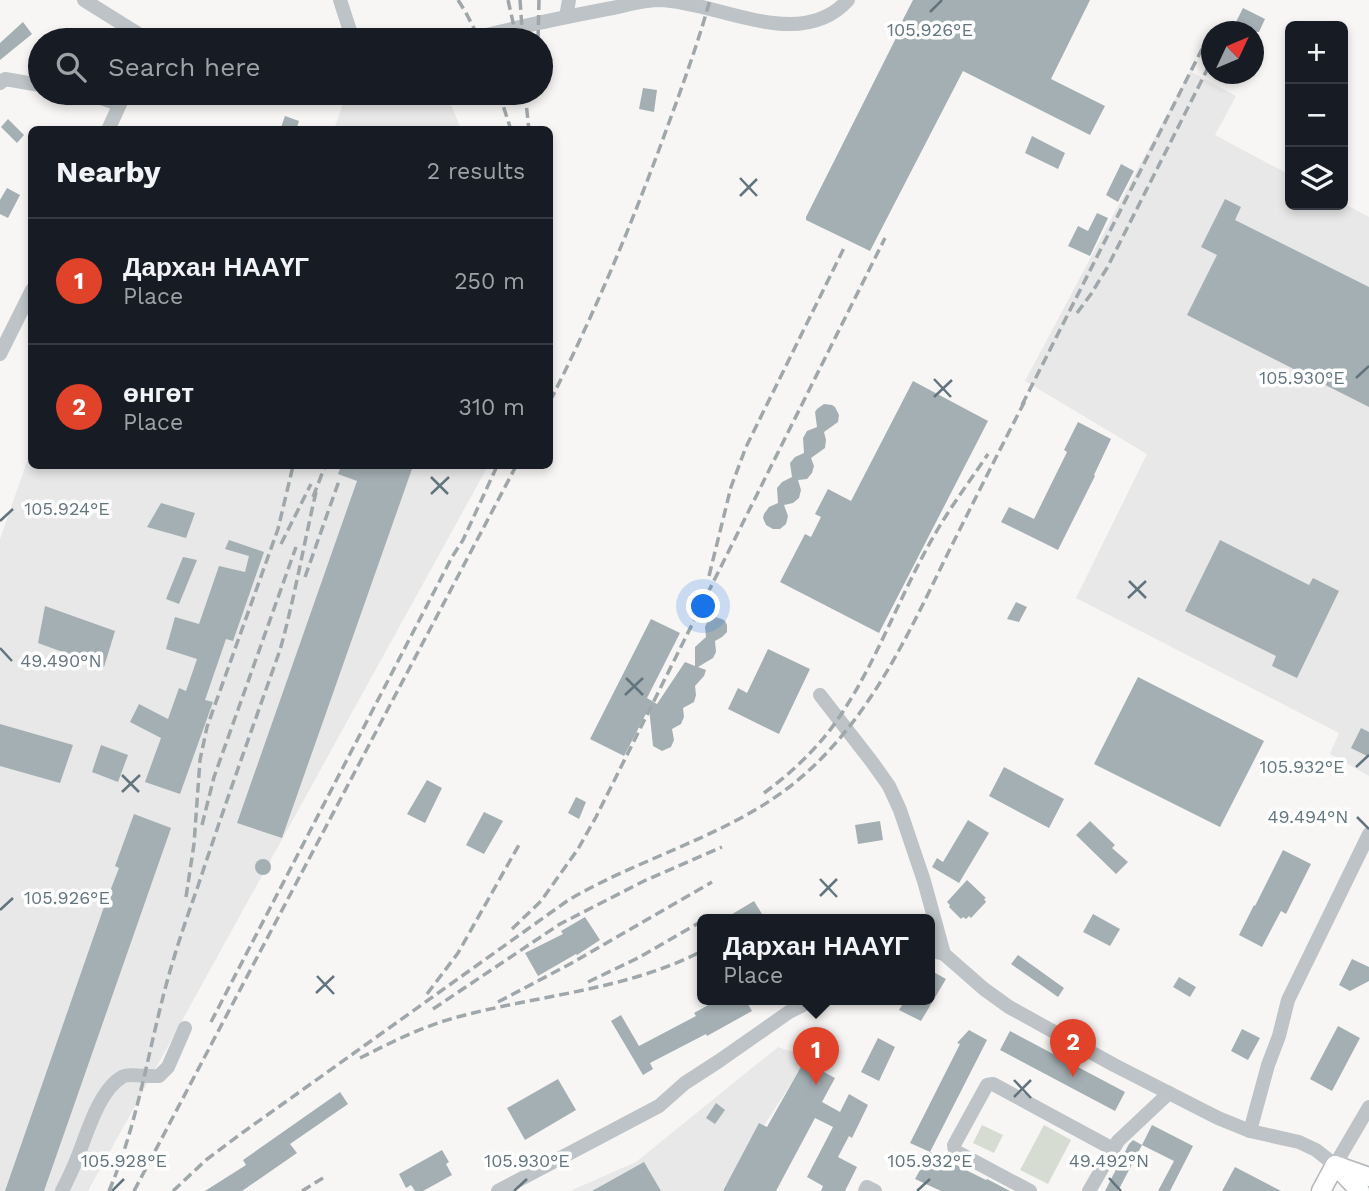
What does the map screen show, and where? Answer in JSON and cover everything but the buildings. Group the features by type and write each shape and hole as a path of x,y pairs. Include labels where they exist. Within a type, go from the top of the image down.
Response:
{"main road":[{"path":"1335,1165 1369,1177"},
{"path":"1321,1191 1335,1165"},
{"path":"1335,1165 1360,1191"}],"street":[{"path":"84,0 129,28"},
{"path":"340,0 350,28"},
{"path":"566,16 569,0"},
{"path":"516,28 626,3 659,0 772,23 800,24 823,18 848,0"},
{"path":"2,79 28,83"},
{"path":"110,126 119,105"},
{"path":"0,354 28,298"},
{"path":"820,695 889,786 924,881 930,914"},
{"path":"1250,1131 1288,1000 1369,834"},
{"path":"937,952 1009,1007 1091,1053 1250,1131 1299,1142 1316,1150 1335,1165 1369,1107"},
{"path":"498,1191 659,1106 685,1083 803,1005"},
{"path":"62,1191 91,1121 111,1087 124,1075 159,1076 168,1066 185,1028"},
{"path":"1031,1191 956,1151 954,1145 987,1085 993,1084 1112,1149"},
{"path":"1089,1191 1112,1149 1169,1093"},
{"path":"865,1191 867,1187 876,1191"}],"shaded area":[{"path":"1190,71 1201,77 1201,84 1214,84 1236,96 1215,135 1285,172 1285,210 1348,210 1348,206 1369,217 1369,776 1330,754 1339,733 1076,598 1147,454 1025,381"},
{"path":"343,105 451,105 460,126 335,126"},
{"path":"28,459 28,469 486,469 88,1191 0,1191 0,539"},
{"path":"778,1047 808,1057 722,1191 570,1191 636,1162"},
{"path":"982,1125 1003,1135 994,1153 973,1143"},
{"path":"1044,1125 1071,1140 1048,1184 1020,1170"}],"railway":[{"path":"458,0 474,28"},
{"path":"508,0 514,28"},
{"path":"520,0 522,28"},
{"path":"538,28 539,0"},
{"path":"553,395 595,307 635,211 686,74 710,0"},
{"path":"1022,405 1201,51"},
{"path":"1077,313 1107,268 1201,82"},
{"path":"503,105 510,126"},
{"path":"526,105 529,126"},
{"path":"512,929 541,901 578,849 596,817 885,238"},
{"path":"709,576 731,487 746,447 844,248"},
{"path":"173,1191 206,1160 242,1133 567,901 735,821 788,788 816,764 862,710 899,649 1027,397"},
{"path":"764,793 807,756 842,713 867,670 935,534 988,454"},
{"path":"186,897 194,844 200,760 207,727 278,529 292,469"},
{"path":"313,497 324,469"},
{"path":"211,1022 463,540 496,469"},
{"path":"134,1191 514,469"},
{"path":"305,577 340,478"},
{"path":"281,544 311,484"},
{"path":"109,1191 136,1110 176,950 280,650 317,488"},
{"path":"202,825 214,777 296,547"},
{"path":"427,994 458,953 520,843"},
{"path":"433,1009 560,924 644,881 722,847"},
{"path":"498,1002 712,882"},
{"path":"588,982 638,958 697,924"},
{"path":"360,1058 442,1022 485,1010 611,984 697,953"},
{"path":"302,1191 323,1178"}],"place":[{"name":"өнгөт","path":"1073,1077"},
{"name":"Дархан НААҮГ","path":"816,1085"}]}
